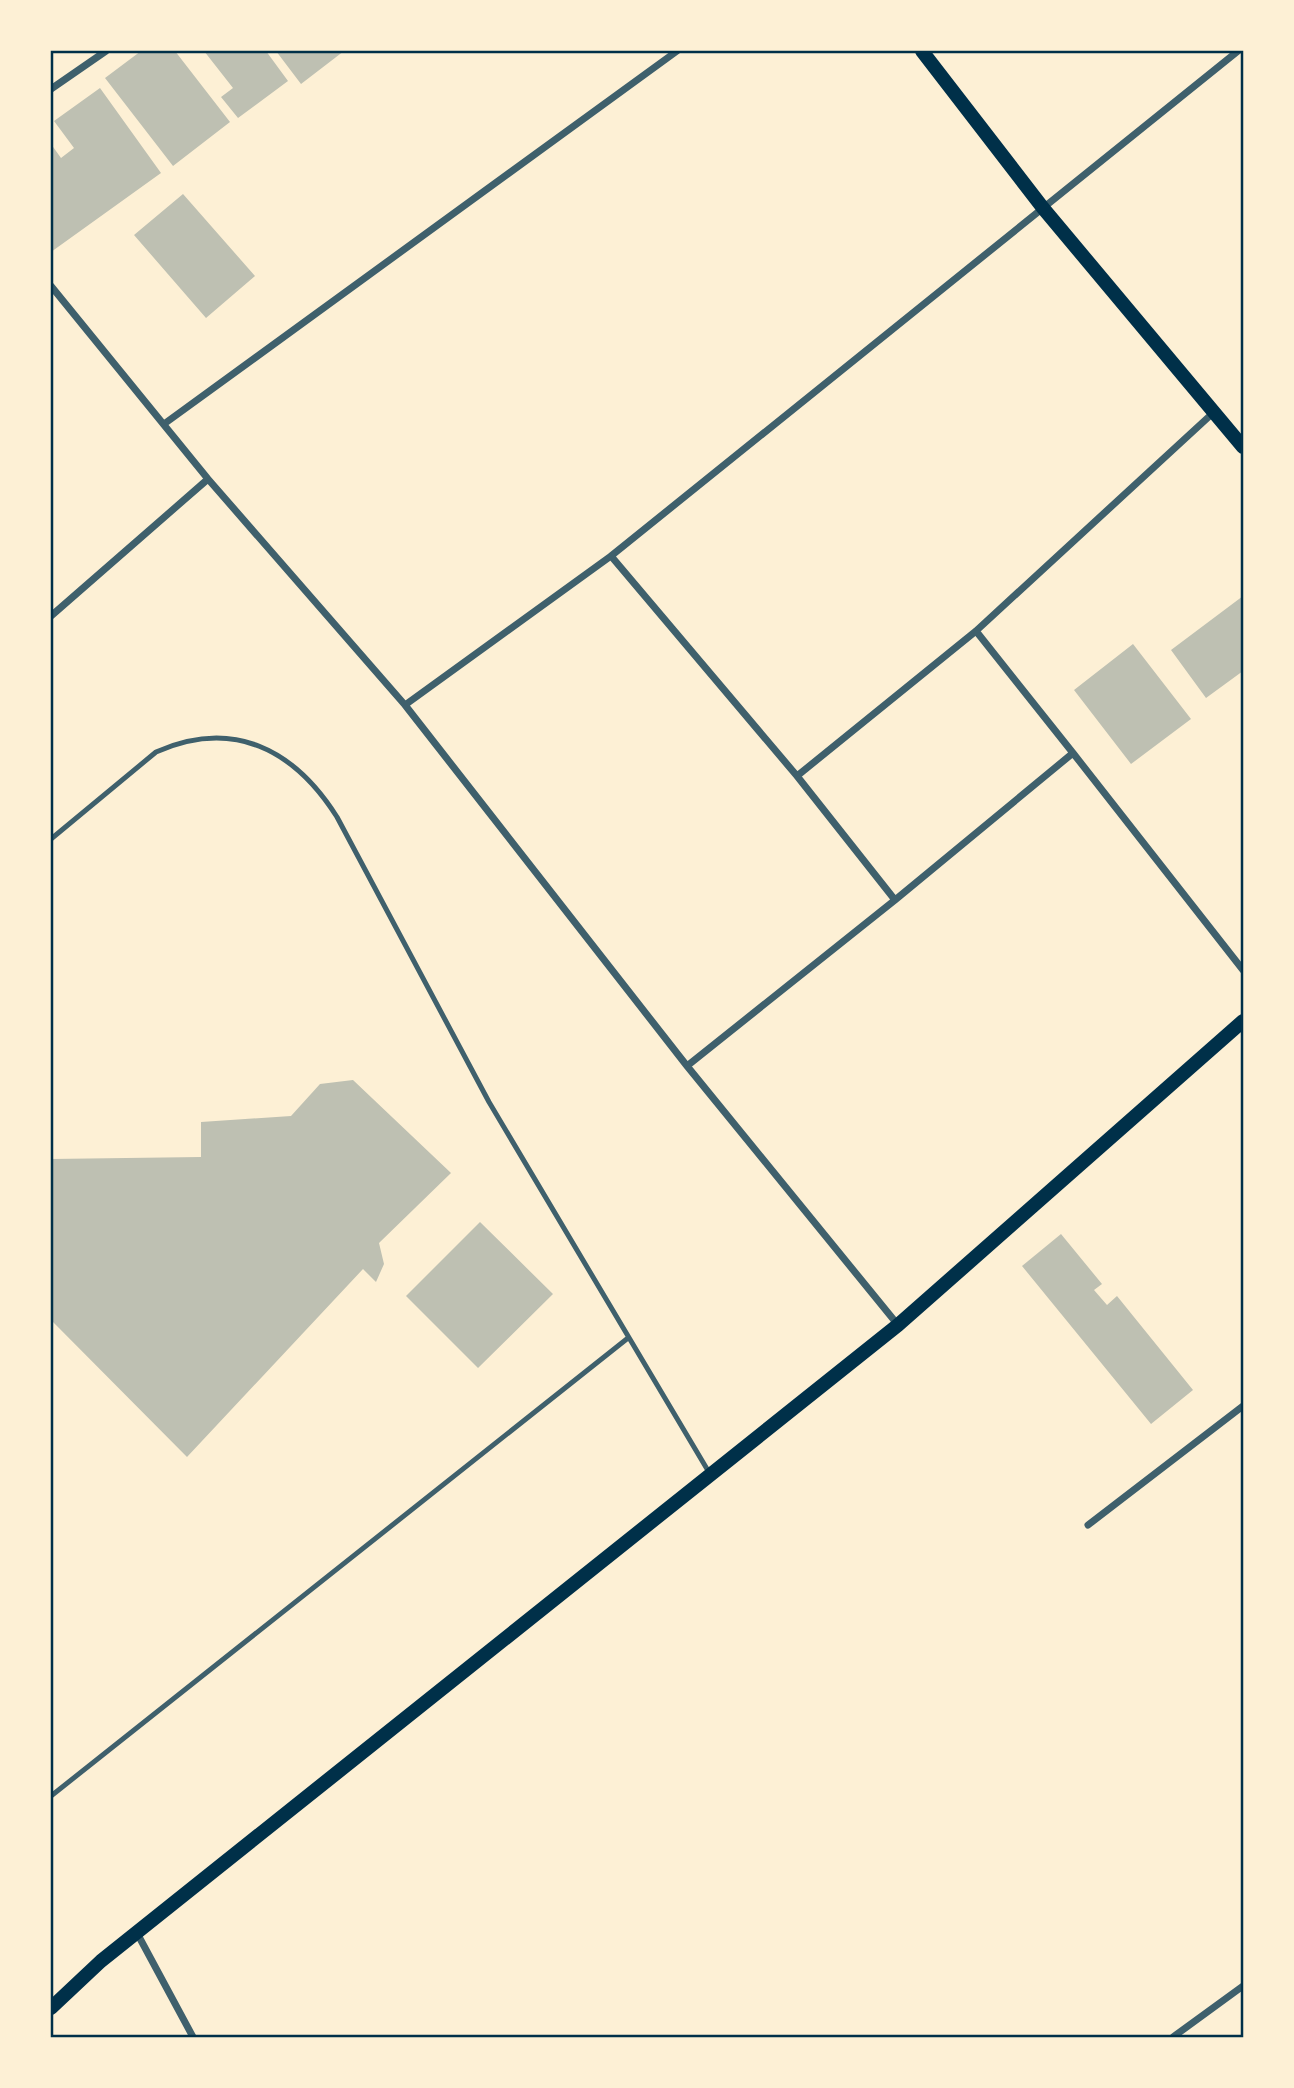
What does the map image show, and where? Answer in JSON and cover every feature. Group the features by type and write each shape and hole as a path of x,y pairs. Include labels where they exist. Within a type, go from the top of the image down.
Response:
{"main road":[{"path":"922,51 1043,208 1243,447"},
{"path":"51,2008 137,1933 898,1325 1243,1021"}],"street":[{"path":"51,89 106,51"},
{"path":"164,424 677,51"},
{"path":"405,705 611,556 1238,51"},
{"path":"51,286 208,479 405,705 688,1066 898,1325"},
{"path":"797,776 976,631 1215,412"},
{"path":"51,615 208,479"},
{"path":"611,556 797,776 895,900"},
{"path":"976,631 1243,970"},
{"path":"688,1066 1073,754"},
{"path":"1088,1525 1243,1406"},
{"path":"137,1933 193,2037"},
{"path":"1173,2037 1243,1986"}],"lane":[{"path":"51,839 156,752 170,746 218,736 248,742 293,765 325,798 337,817 489,1102 710,1475"},
{"path":"51,1796 628,1338"}],"building":[{"path":"141,51 175,51 230,122 173,166 105,78"},
{"path":"204,51 266,51 288,81 238,118 221,97 233,88"},
{"path":"276,51 344,51 301,84"},
{"path":"100,88 161,173 51,252 51,144 61,158 74,148 54,121"},
{"path":"183,194 255,276 206,318 134,235"},
{"path":"1243,596 1243,671 1206,698 1171,650"},
{"path":"1133,644 1191,719 1131,764 1074,690"},
{"path":"353,1080 451,1173 379,1243 384,1264 376,1282 363,1269 187,1457 53,1322 51,1159 201,1157 201,1122 291,1116 320,1084"},
{"path":"480,1222 553,1294 478,1368 406,1296"},
{"path":"1061,1234 1102,1284 1094,1290 1107,1305 1117,1296 1193,1390 1151,1424 1022,1266"}]}
